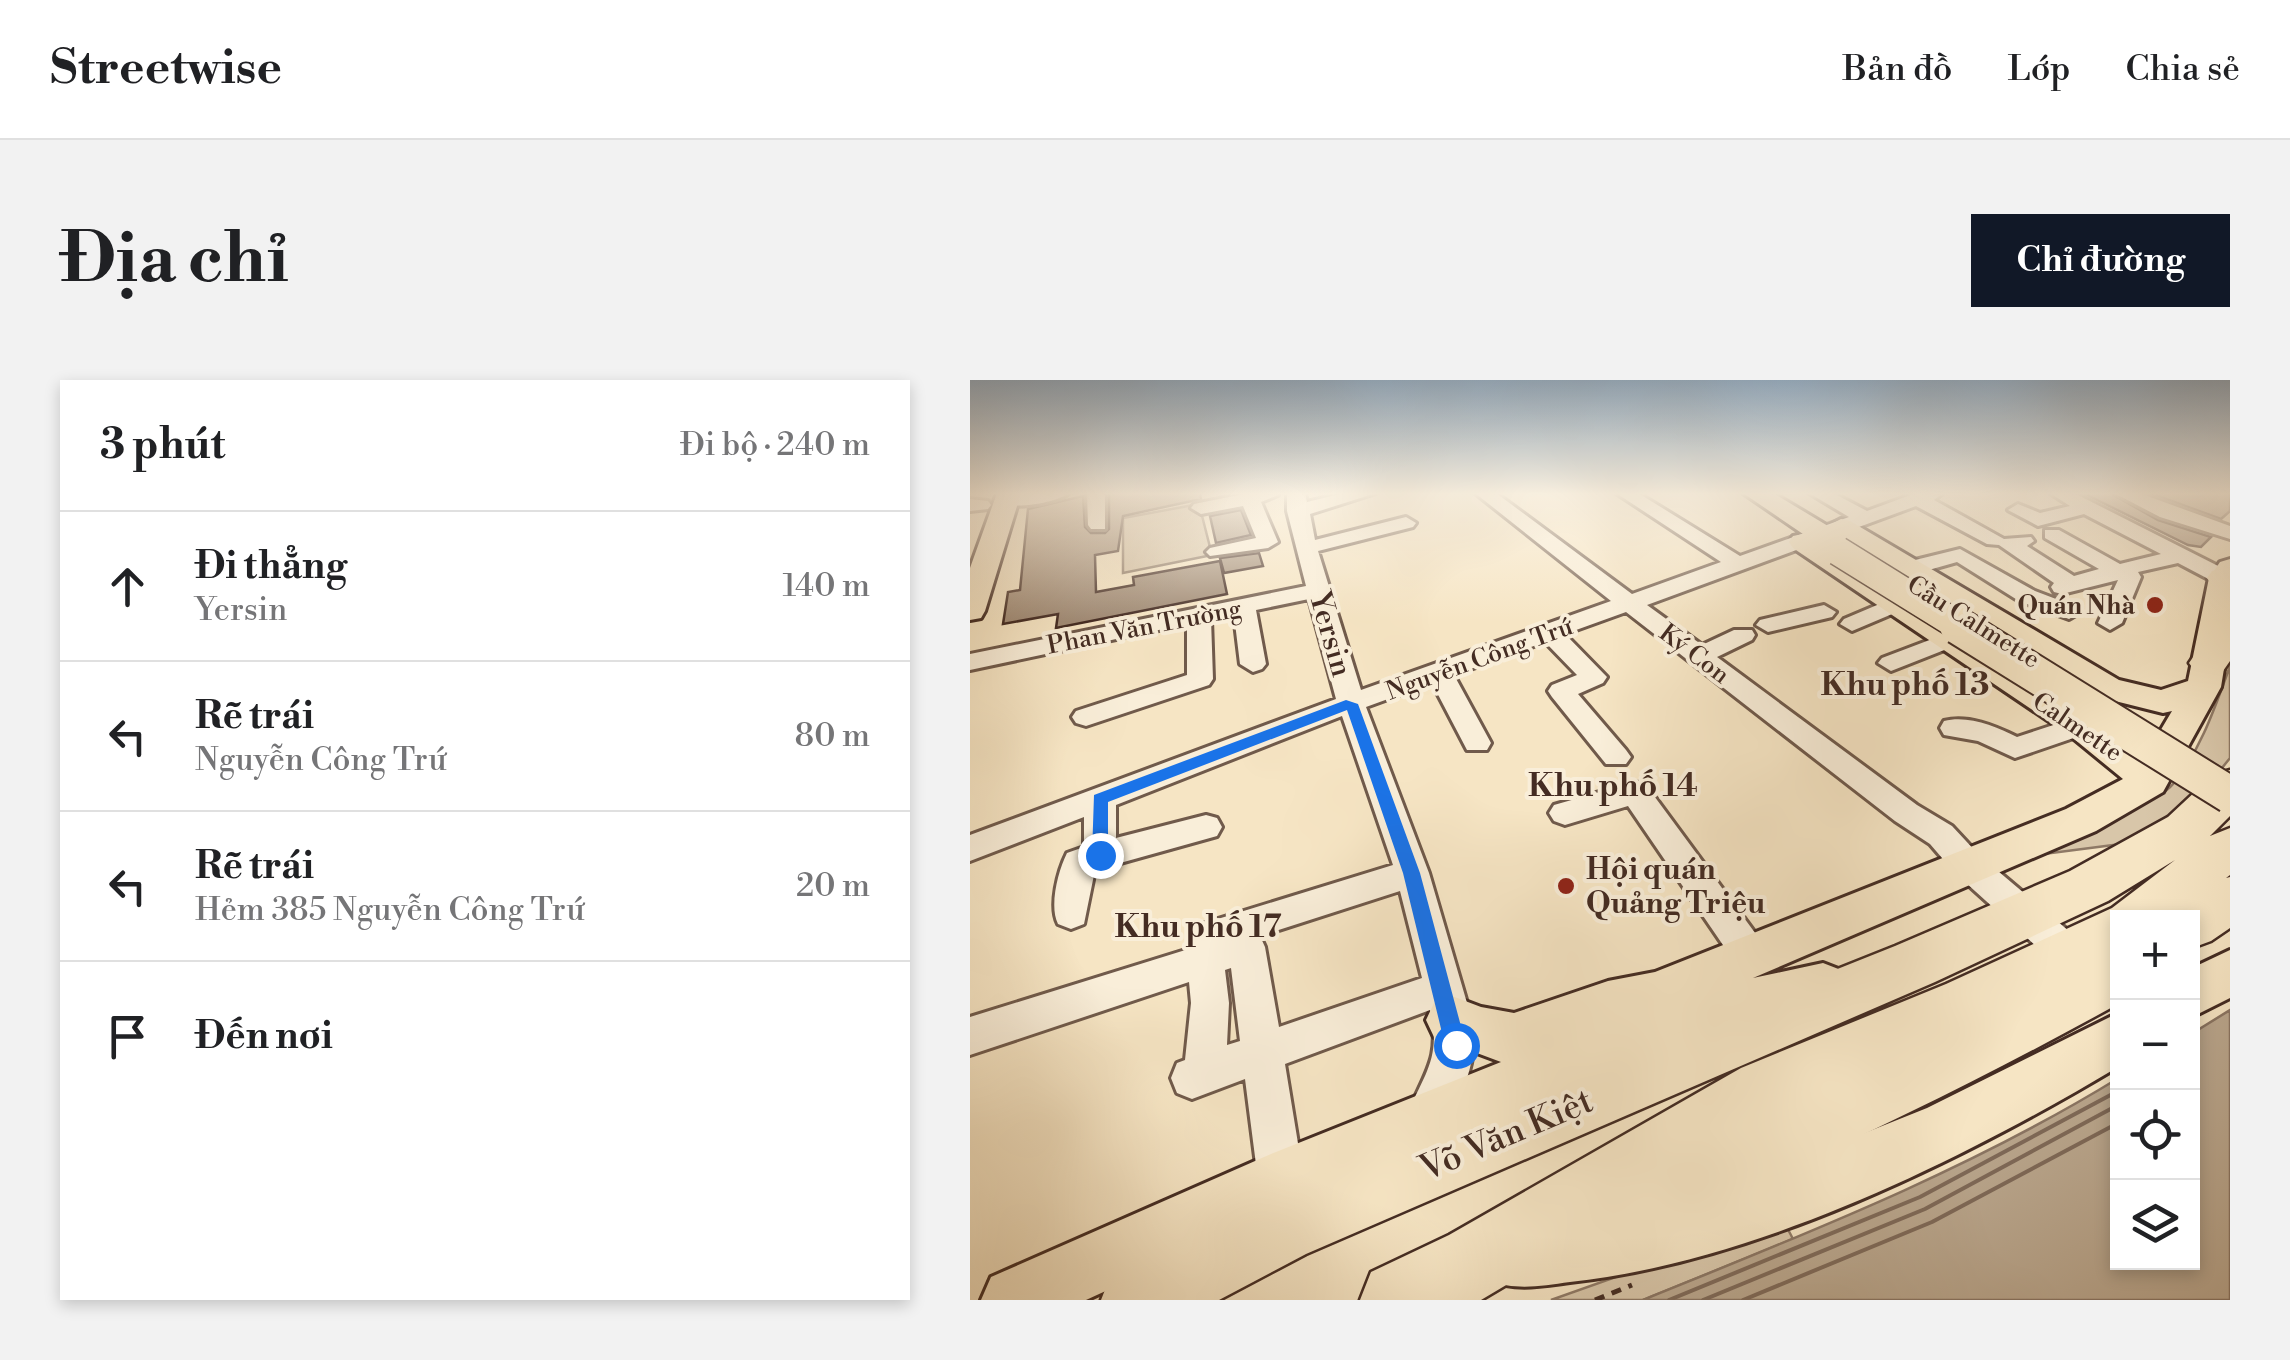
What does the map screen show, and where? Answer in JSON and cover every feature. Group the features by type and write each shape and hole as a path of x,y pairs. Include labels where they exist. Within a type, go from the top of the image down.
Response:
{"highway":[{"name":"Võ Văn Kiệt","path":"2206,675 2230,631"},
{"name":"Võ Văn Kiệt","path":"2090,943 2089,886 2185,830 2230,788"},
{"path":"2145,910 2230,848"},
{"path":"2179,910 2230,874"},
{"path":"2200,919 2230,898"},
{"name":"Võ Văn Kiệt","path":"1140,1300 1280,1228 1878,979 2090,943"},
{"name":"Võ Văn Kiệt","path":"1399,1300 1476,1262 1764,1091 1968,1003 2090,943"},
{"path":"1476,1262 1696,1177 1982,1047 2090,943"}],"main road":[{"path":"970,612 984,536"},
{"name":"Calmette","path":"1837,537 1912,568 2125,695 2163,702 2206,675"},
{"name":"Calmette","path":"1837,537 1896,604 2081,725 2126,758 2148,782"},
{"name":"Cầu Calmette","path":"1837,537 2230,778"},
{"name":"Cầu Calmette","path":"1837,537 2230,795"},
{"name":"Võ Văn Kiệt","path":"1597,1054 1634,1013 1661,994 2081,820 2148,782 2206,675 2228,574"},
{"path":"2046,703 2094,680"},
{"path":"2200,989 2230,972"},
{"name":"Võ Văn Kiệt","path":"1014,1300 1429,1115 1758,999 1793,990 1878,979"},
{"path":"1447,1004 1486,1037 1515,1039 1540,1033 1603,1006 1661,994"},
{"name":"Võ Văn Kiệt","path":"1476,1262 1644,1239 1826,1184 2039,1085 2110,1043"}],"street":[{"path":"1217,552 1268,542 1265,536"},
{"name":"Yersin","path":"1304,536 1351,704 1412,873 1456,1045 1453,1065 1429,1115"},
{"path":"1306,548 1356,536"},
{"name":"Ký Con","path":"1540,536 1906,813 1927,840 2090,943"},
{"path":"1693,536 1738,564"},
{"path":"2000,536 2009,541 2052,590"},
{"path":"2055,536 2130,577 2110,623"},
{"path":"2140,536 2178,556 2228,574"},
{"name":"Nguyễn Công Trứ","path":"970,848 1548,632 1738,564 1837,537"},
{"path":"1912,568 2009,541"},
{"path":"1960,555 2052,590"},
{"path":"1979,610 2178,556"},
{"name":"Phan Văn Trường","path":"970,662 1319,590"},
{"path":"2052,590 2038,597 2070,612"},
{"path":"1852,624 1896,604"},
{"path":"1244,606 1252,664"},
{"path":"1768,625 1784,620 1794,624 1824,612"},
{"path":"1086,717 1200,680 1199,615"},
{"path":"1548,632 1594,677 1561,691 1616,757"},
{"path":"1699,656 1744,635"},
{"path":"1891,664 1948,640"},
{"path":"1440,672 1477,743"},
{"path":"1954,728 1985,733 2015,748 2081,725"},
{"path":"1564,814 1635,793 1752,956"},
{"path":"1100,799 1100,855"},
{"path":"1071,914 1079,862 1206,827"},
{"path":"970,1013 1412,873"},
{"path":"970,1036 1247,947 1281,1180"},
{"path":"1205,960 1210,1002 1198,1076 1262,1054 1447,1004"}],"shaded area":[{"path":"1123,536 1207,536 1212,555 1123,573"},
{"path":"2230,666 2230,758 2197,799 2121,844 2021,857 2147,803 2173,784 2199,743"},
{"path":"1782,1218 1793,1239 1643,1300 1551,1300"}],"water":[{"path":"2230,1010 2230,1300 1643,1300 1944,1172 2110,1083 2110,1270 2200,1270 2200,1029"}],"building":[{"path":"1025,536 1120,536 1118,551 1095,555 1096,592 1134,585 1133,577 1220,561 1227,594 1056,628 1058,614 1003,624 1008,592 1020,590"},
{"path":"1214,536 1247,536 1216,543"},
{"path":"2170,536 2211,537 2201,547"},
{"path":"1259,553 1263,566 1224,573 1220,558"}],"place":[{"name":"Quán Nhà","path":"2155,605"},
{"name":"Hội quán Quảng Triệu","path":"1566,886"}],"district":[{"name":"Khu phố 13","path":"1905,684"},
{"name":"Khu phố 14","path":"1613,785"},
{"name":"Khu phố 17","path":"1198,926"}],"route":[{"path":"1100,855 1100,799 1351,704 1412,873 1456,1045"}]}
